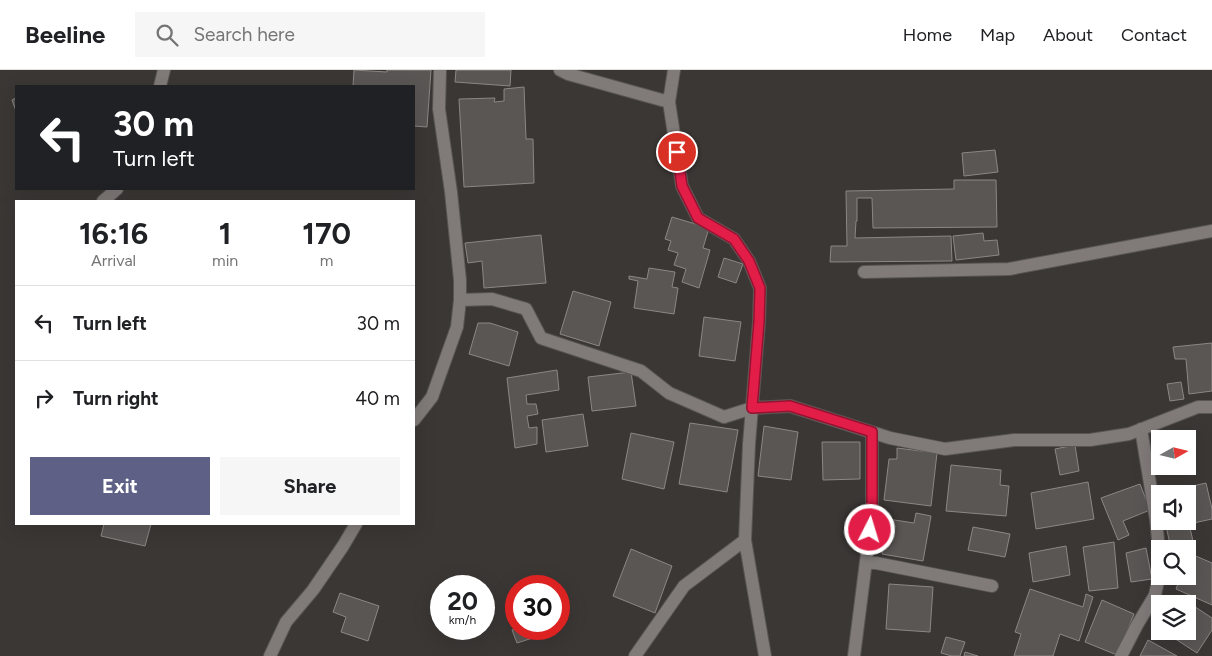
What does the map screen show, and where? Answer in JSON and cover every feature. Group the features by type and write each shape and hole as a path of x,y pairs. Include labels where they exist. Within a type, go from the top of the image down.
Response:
{"street":[{"path":"160,85 164,70"},
{"path":"415,419 432,397 457,327 460,300 460,280 451,192 439,109 440,70"},
{"path":"560,70 568,74 669,102"},
{"path":"674,70 669,102 682,186 698,218 734,239 749,261 760,288 749,444 745,540 765,656"},
{"path":"104,200 116,190"},
{"path":"864,272 1009,269 1212,231"},
{"path":"460,300 492,299 526,309 541,338 641,372 669,394 724,417 752,408 790,406 890,438 945,449 1014,440 1090,440 1129,434 1198,407 1212,407"},
{"path":"1141,429 1158,540"},
{"path":"854,656 872,514 872,432"},
{"path":"270,656 286,622 313,590 355,525"},
{"path":"634,656 684,586 745,540"},
{"path":"866,561 992,586"},
{"path":"1121,656 1155,595 1157,585"}],"building":[{"path":"354,70 387,72 387,70 431,70 427,127 415,126 415,85 353,85"},
{"path":"456,70 511,70 510,86 455,82"},
{"path":"524,87 526,139 533,139 534,183 464,187 459,99 495,98 494,102 504,101 504,89"},
{"path":"995,150 998,172 964,176 962,153"},
{"path":"954,180 996,180 997,227 873,228 872,198 857,198 855,238 951,236 952,261 830,262 831,246 847,246 846,191 954,189"},
{"path":"672,217 709,228 703,248 710,250 699,288 682,282 686,269 674,265 678,253 668,250 671,241 665,239"},
{"path":"983,233 984,241 997,240 999,255 956,260 953,236"},
{"path":"541,235 546,283 484,288 482,261 468,263 465,243"},
{"path":"724,258 743,264 736,283 718,277"},
{"path":"649,268 675,272 672,287 678,288 674,314 634,308 638,281 629,279 629,276 647,279"},
{"path":"573,291 611,302 599,346 560,334"},
{"path":"704,317 741,322 735,361 699,356"},
{"path":"478,323 490,323 518,332 509,366 469,354"},
{"path":"1212,343 1212,391 1189,394 1186,359 1175,359 1173,347"},
{"path":"557,370 559,390 526,395 527,404 536,404 538,414 527,416 529,428 537,427 537,444 515,448 507,378"},
{"path":"631,372 636,406 592,411 588,377"},
{"path":"1181,382 1184,399 1170,401 1167,384"},
{"path":"583,414 588,446 546,452 542,420"},
{"path":"690,423 738,430 727,492 679,484"},
{"path":"764,426 798,432 791,480 758,476"},
{"path":"631,433 674,442 664,489 622,479"},
{"path":"822,442 860,442 860,479 823,480"},
{"path":"1075,445 1079,471 1060,475 1055,449"},
{"path":"897,448 937,453 931,506 884,500 889,459 897,459"},
{"path":"951,465 1001,470 1000,485 1009,486 1006,516 946,511"},
{"path":"1088,482 1094,519 1036,529 1031,493"},
{"path":"1206,483 1212,509 1212,519 1196,522 1196,485"},
{"path":"1140,484 1150,510 1123,521 1129,535 1118,540 1101,498"},
{"path":"916,513 931,516 923,561 882,554 888,519 914,523"},
{"path":"104,525 151,525 145,546 101,536"},
{"path":"973,527 1010,534 1005,557 968,550"},
{"path":"1167,530 1190,530 1193,540 1169,540"},
{"path":"1114,542 1118,588 1089,591 1083,547"},
{"path":"1066,546 1070,575 1033,582 1029,553"},
{"path":"1146,548 1151,579 1131,582 1126,553"},
{"path":"631,549 672,566 655,613 613,596"},
{"path":"1196,556 1212,563 1212,605 1196,598 1196,595 1190,595 1176,589 1178,585 1196,585"},
{"path":"889,584 933,587 930,632 886,629"},
{"path":"1030,589 1083,607 1086,594 1093,597 1079,641 1060,634 1053,656 1014,656 1021,634 1015,632"},
{"path":"340,593 379,606 368,641 341,632 346,617 333,612"},
{"path":"1102,600 1134,614 1117,655 1085,642"},
{"path":"1196,607 1212,618 1212,630 1197,653 1177,640 1196,640"},
{"path":"946,637 965,642 960,656 941,653"},
{"path":"516,640 526,640 517,643"},
{"path":"1148,640 1177,656 1140,656"},
{"path":"965,652 978,656 964,656"}],"route":[{"path":"677,152 682,186 698,218 734,239 749,261 760,288 752,408 790,406 872,432 872,514 870,530"}]}
